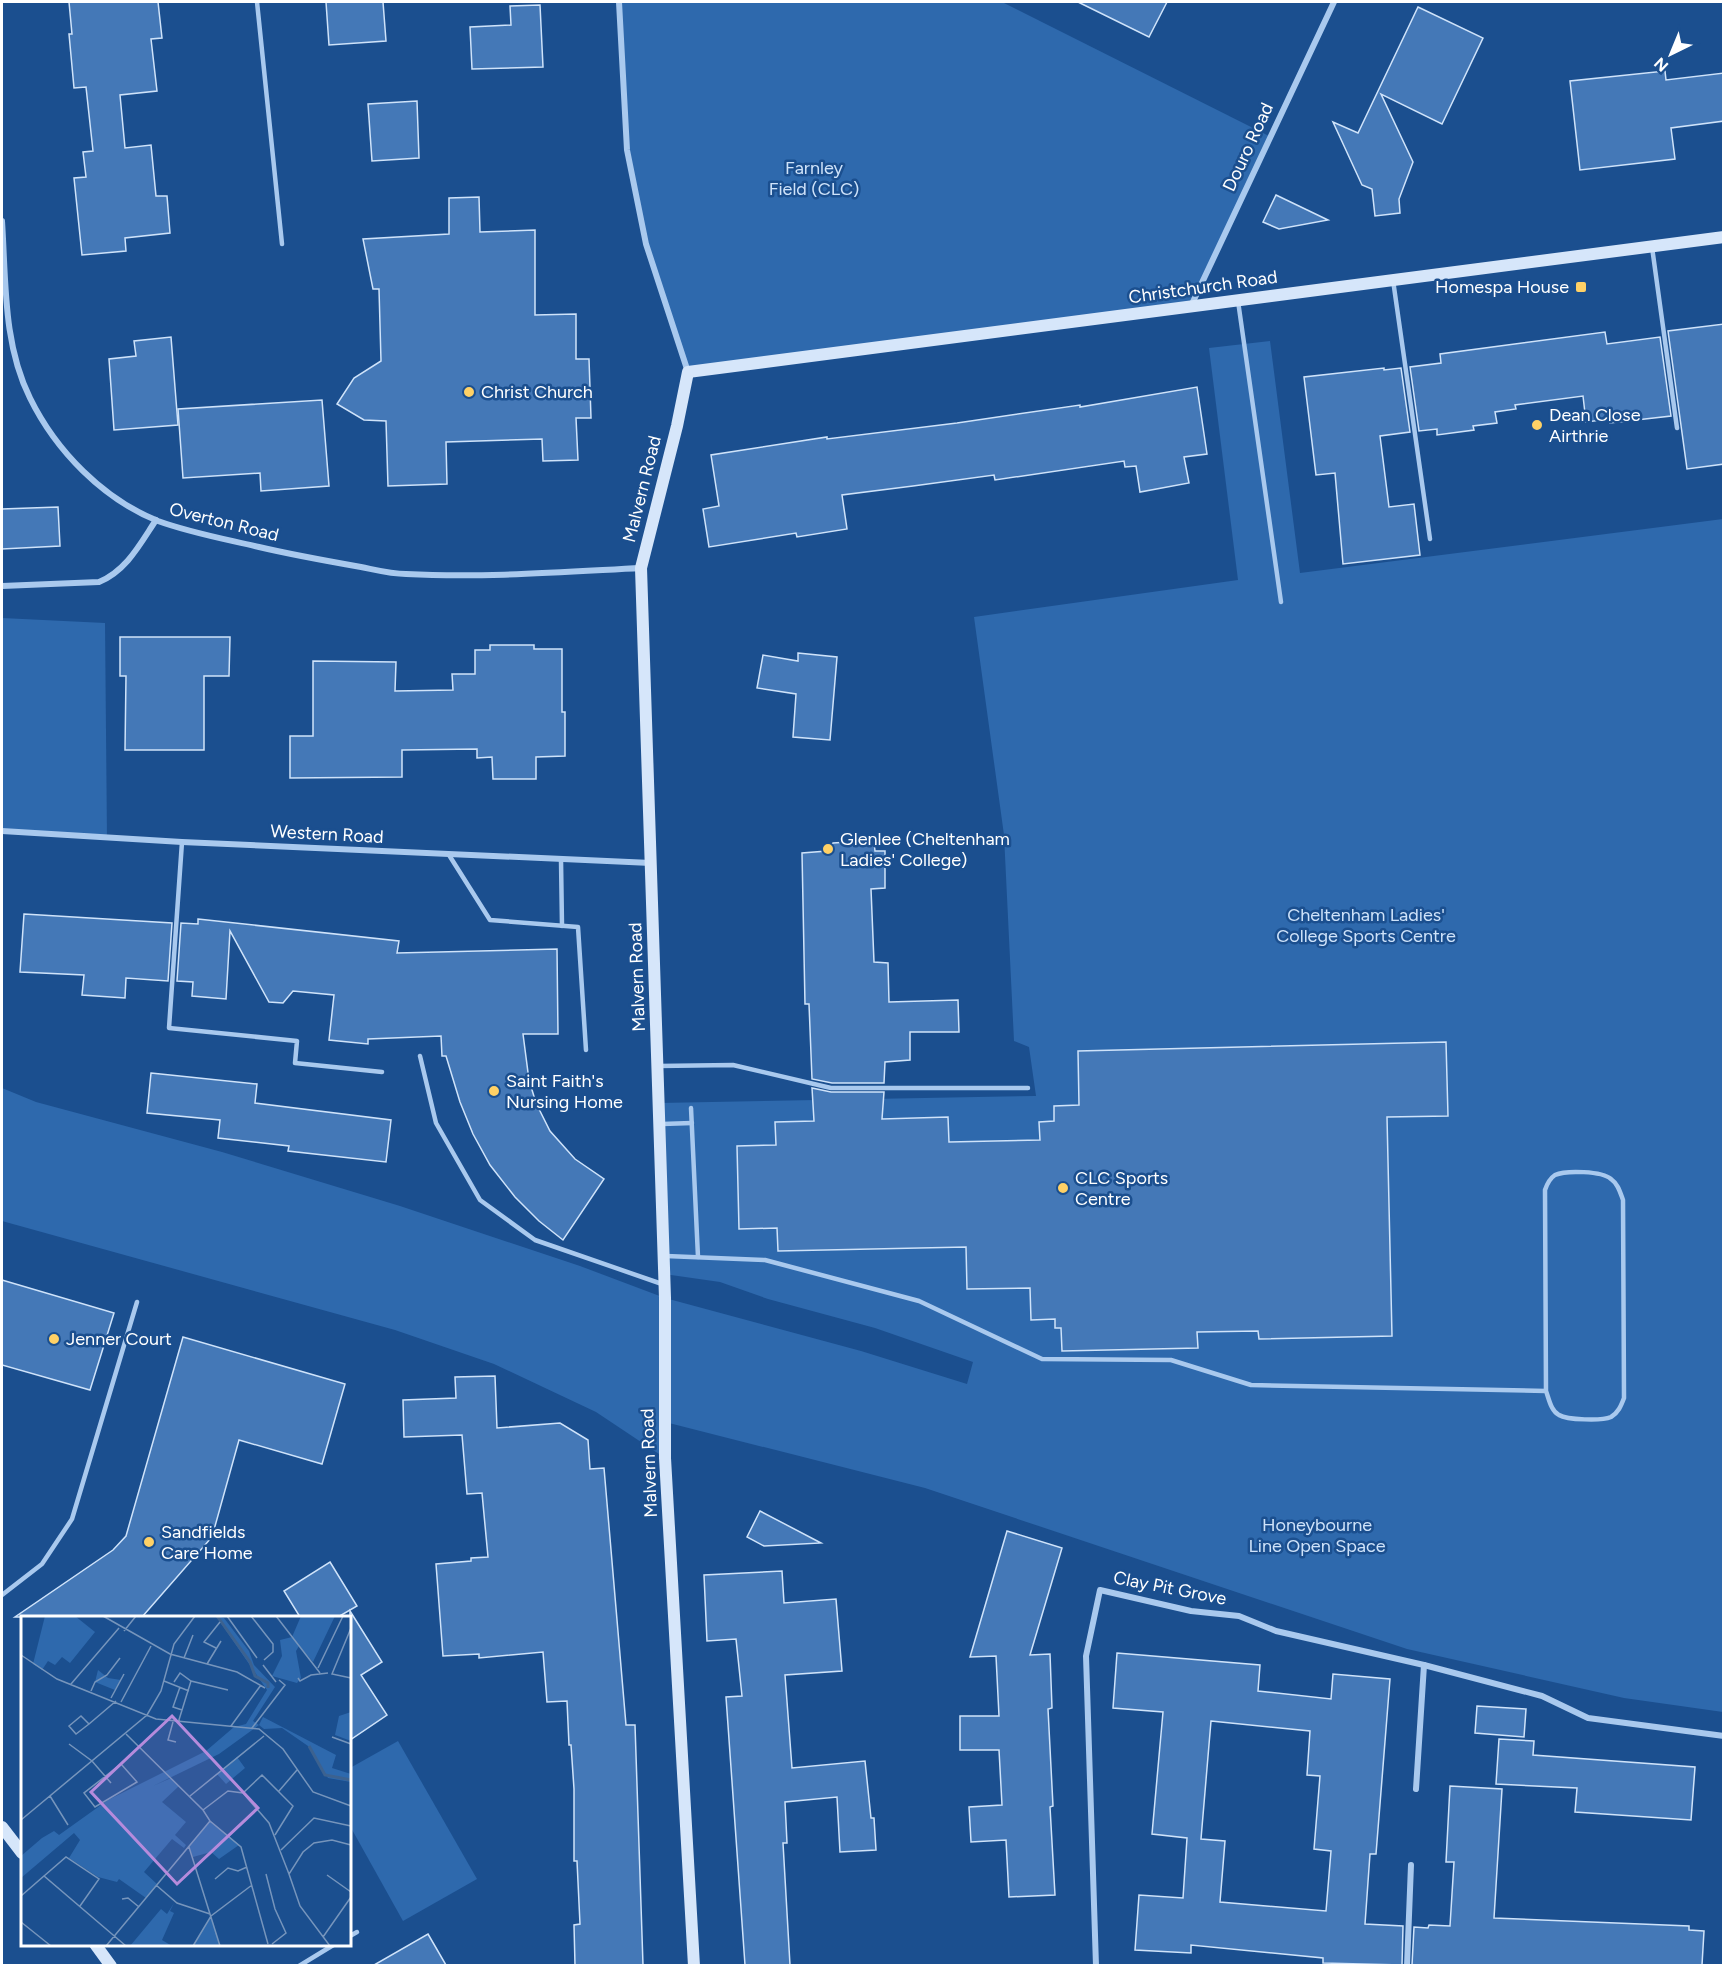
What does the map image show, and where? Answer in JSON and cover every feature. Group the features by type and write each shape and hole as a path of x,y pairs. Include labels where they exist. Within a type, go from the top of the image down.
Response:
{"street":[{"name":"Malvern Road","path":"619,2 627,150 646,244 688,372 677,426 641,568 660,1124 666,1470 694,1965"},
{"name":"Douro Road","path":"1191,307 1334,2"},
{"name":"Overton Road","path":"2,221 10,340 18,370 30,398 45,425 63,450 84,472 130,507 184,530 303,557 404,574 488,575 641,568"},
{"name":"Christchurch Road","path":"688,372 1724,237"},
{"path":"2,341 10,340"},
{"path":"2,586 99,582 106,579 123,568 156,520"},
{"name":"Western Road","path":"2,831 182,843 652,864"},
{"name":"Clay Pit Grove","path":"1096,1965 1086,1656 1100,1590 1191,1611 1239,1616 1276,1631 1424,1665"},
{"path":"1416,1789 1424,1665 1542,1696 1588,1718 1724,1736"},
{"path":"3,1832 21,1852"},
{"path":"1407,1965 1411,1865"},
{"path":"97,1946 111,1965"}],"lane":[{"path":"257,2 282,243"},
{"path":"1652,246 1677,428"},
{"path":"1393,280 1430,539"},
{"path":"1238,300 1281,602"},
{"path":"182,843 169,1028 297,1041 295,1063 382,1072"},
{"path":"449,855 490,920 578,927 586,1050"},
{"path":"561,860 562,926"},
{"path":"420,1056 436,1123 480,1200 535,1240 664,1284"},
{"path":"658,1066 733,1065 831,1088 1028,1088"},
{"path":"692,1108 698,1257"},
{"path":"660,1124 692,1123"},
{"path":"1563,1172 1602,1174 1619,1187 1623,1200 1624,1398 1621,1408 1612,1416 1601,1419 1569,1418 1559,1416 1554,1411 1546,1390 1545,1190 1548,1182 1554,1176 1563,1172"},
{"path":"663,1256 765,1260 919,1301 1042,1359 1171,1360 1251,1385 1546,1390"},
{"path":"2,1595 42,1564 72,1519 137,1302"},
{"path":"351,1935 357,1932"},
{"path":"299,1965 332,1946"}],"green space":[{"name":"Farnley Field (CLC)","path":"619,2 1002,2 1269,136 1191,307 688,372 647,244 627,150"},
{"name":"Cheltenham Ladies' College Sports Centre","path":"1270,341 1300,573 1723,519 1723,1712 1624,1698 1407,1649 925,1488 665,1422 665,1458 596,1412 494,1364 395,1330 2,1221 2,1088 36,1102 222,1152 400,1206 580,1266 665,1298 861,1351 967,1384 973,1362 875,1328 768,1299 720,1282 664,1274 659,1103 1036,1096 1029,1047 1014,1041 1004,835 974,617 1238,580 1209,348"},
{"path":"2,618 105,623 107,839 2,831"},
{"path":"398,1741 477,1879 403,1921 351,1828 351,1767"}],"building":[{"path":"69,2 158,2 162,38 151,39 157,91 120,95 125,148 151,145 156,196 167,196 170,233 125,238 126,251 82,255 74,178 86,177 83,152 93,151 86,87 74,88 69,34 72,34"},
{"path":"326,2 383,2 386,41 329,45"},
{"path":"1078,2 1167,2 1149,37"},
{"path":"540,5 543,67 472,69 470,27 511,25 510,6"},
{"path":"1418,7 1483,38 1442,124 1381,94 1413,162 1399,199 1400,213 1375,216 1372,189 1362,185 1333,122 1358,133"},
{"path":"1665,71 1666,80 1724,73 1724,121 1671,128 1675,159 1580,170 1570,81"},
{"path":"417,101 419,158 372,161 368,104"},
{"path":"1276,195 1328,220 1279,229 1263,222"},
{"name":"Christ Church","path":"479,197 480,232 535,230 535,315 576,314 576,359 589,359 591,418 576,418 578,460 543,461 542,439 446,442 447,484 388,486 386,421 364,420 337,404 354,378 381,361 379,289 373,289 363,239 449,234 449,198"},
{"path":"1724,324 1724,464 1687,469 1668,331"},
{"path":"1605,332 1607,344 1660,337 1671,416 1610,423 1610,419 1586,422 1583,396 1515,405 1516,409 1495,412 1497,423 1473,426 1474,430 1437,435 1437,429 1419,431 1410,367 1441,363 1440,354"},
{"path":"171,337 178,425 114,430 109,359 136,356 134,341"},
{"path":"1384,368 1384,370 1401,368 1410,432 1380,436 1389,507 1414,504 1420,555 1343,564 1335,473 1316,475 1304,377"},
{"path":"1197,387 1207,454 1184,457 1189,483 1140,492 1136,466 1125,467 1124,461 995,480 994,475 842,495 847,529 797,537 796,533 709,547 703,509 719,506 711,455 827,437 827,439 957,423 1080,405 1080,407"},
{"path":"322,400 329,486 261,491 260,473 183,478 178,409"},
{"path":"58,507 60,546 2,549 2,509"},
{"path":"120,637 230,637 229,676 204,676 204,750 125,750 126,676 120,676"},
{"path":"490,645 534,645 534,649 562,649 565,756 536,757 536,779 493,779 492,757 477,758 477,749 402,750 402,777 290,778 290,736 313,736 313,661 396,662 395,691 453,690 452,674 475,674 475,650 490,650"},
{"path":"798,653 837,657 830,740 793,737 796,694 757,688 763,655 798,661"},
{"path":"874,842 875,851 885,851 885,888 871,889 874,962 888,963 889,1002 958,1000 959,1032 910,1032 910,1060 885,1062 884,1083 832,1083 812,1079 809,1004 805,1004 802,853 827,851 833,843"},
{"path":"24,914 172,923 168,981 126,978 125,998 82,995 84,975 20,972"},
{"path":"198,919 399,941 397,953 557,949 558,1034 523,1034 529,1080 536,1103 550,1131 575,1159 604,1179 563,1240 539,1221 515,1197 490,1165 473,1134 460,1102 446,1056 442,1056 441,1036 368,1039 368,1044 329,1040 334,995 293,991 283,1003 269,1002 230,931 226,999 192,996 193,982 177,981 181,923 198,924"},
{"name":"CLC Sports Centre","path":"1446,1042 1448,1116 1387,1117 1392,1336 1259,1339 1258,1331 1197,1332 1198,1348 1062,1351 1061,1328 1055,1328 1055,1319 1031,1320 1030,1288 967,1289 966,1247 778,1251 777,1228 739,1229 737,1146 776,1145 775,1122 814,1121 812,1088 831,1092 884,1092 882,1119 948,1117 949,1142 1040,1140 1039,1122 1054,1121 1054,1106 1079,1105 1078,1051"},
{"path":"151,1073 257,1084 255,1103 391,1120 386,1162 288,1151 289,1146 218,1138 220,1120 147,1113"},
{"name":"Jenner Court","path":"2,1280 114,1313 90,1390 2,1365"},
{"name":"Sandfields Care Home","path":"183,1337 345,1384 322,1464 239,1440 212,1537 143,1616 15,1617 113,1550 126,1536"},
{"path":"495,1376 497,1428 560,1423 588,1440 590,1469 604,1468 626,1725 635,1725 643,1965 575,1965 574,1925 580,1924 577,1861 574,1861 574,1789 567,1701 547,1702 543,1652 479,1658 479,1654 443,1656 436,1564 488,1557 482,1493 467,1494 462,1435 404,1437 403,1400 456,1398 455,1377"},
{"path":"760,1511 821,1543 764,1546 747,1537"},
{"path":"1007,1531 1062,1548 1030,1655 1050,1654 1052,1708 1048,1709 1053,1806 1050,1807 1055,1895 1009,1897 1006,1840 971,1842 969,1807 1002,1805 999,1750 960,1750 960,1716 999,1716 996,1656 970,1657"},
{"path":"330,1562 357,1606 340,1616 299,1616 284,1591"},
{"path":"782,1571 784,1603 836,1599 842,1671 785,1675 792,1768 865,1761 871,1818 874,1818 876,1850 840,1852 837,1797 785,1802 787,1843 783,1843 790,1965 745,1965 726,1697 742,1696 736,1639 707,1641 704,1575"},
{"path":"350,1611 382,1662 361,1675 387,1715 351,1739 351,1616"},
{"path":"1117,1653 1260,1665 1258,1691 1331,1699 1333,1674 1390,1679 1376,1854 1370,1854 1365,1924 1403,1926 1402,1965 1323,1963 1323,1958 1191,1945 1191,1953 1135,1950 1139,1895 1183,1898 1187,1838 1152,1834 1163,1712 1113,1708","holes":["1211,1721 1310,1731 1307,1775 1320,1776 1314,1849 1331,1851 1326,1911 1220,1902 1225,1841 1201,1839"]},
{"path":"1477,1706 1526,1709 1524,1737 1475,1733"},
{"path":"1499,1739 1534,1741 1533,1755 1695,1767 1691,1820 1575,1812 1577,1788 1496,1784"},
{"path":"1450,1786 1502,1789 1494,1918 1689,1926 1689,1930 1704,1931 1702,1965 1412,1965 1414,1927 1450,1926 1454,1862 1446,1862"},
{"path":"428,1934 446,1965 374,1965"}],"place":[{"name":"Homespa House","path":"1581,287"},
{"name":"Christ Church","path":"469,392"},
{"name":"Dean Close Airthrie","path":"1537,425"},
{"name":"Glenlee (Cheltenham Ladies' College)","path":"828,849"},
{"name":"Saint Faith's Nursing Home","path":"494,1091"},
{"name":"CLC Sports Centre","path":"1063,1188"},
{"name":"Jenner Court","path":"54,1339"},
{"name":"Sandfields Care Home","path":"149,1542"}],"park label":[{"name":"Honeybourne Line Open Space","path":"1317,1535"}]}
